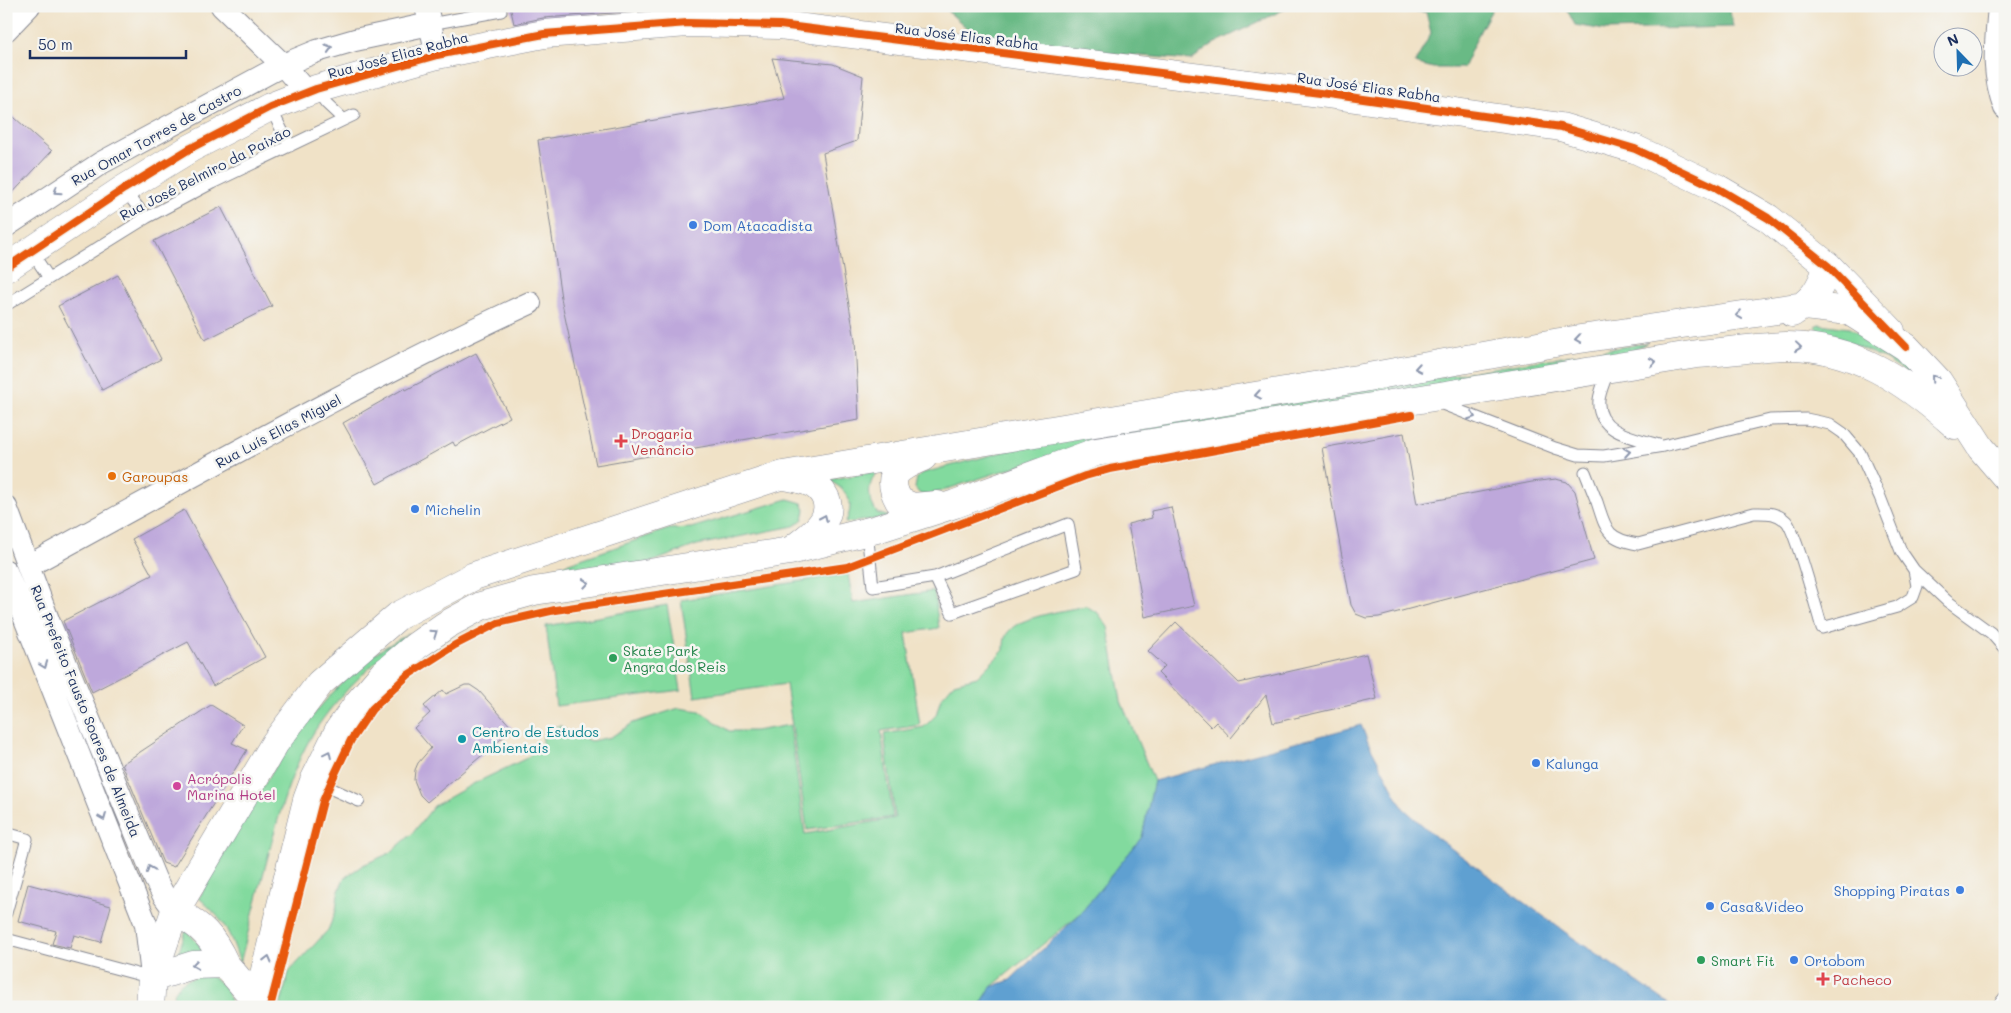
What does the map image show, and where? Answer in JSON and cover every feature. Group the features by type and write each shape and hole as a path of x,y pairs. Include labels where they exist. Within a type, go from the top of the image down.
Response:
{"main road":[{"name":"Rua José Elias Rabha","path":"6,268 124,189 191,148 270,107 311,91 437,55 544,34 688,23 780,25 1328,94 1560,127 1635,149 1717,188 1768,218 1828,266 1938,381 1981,448 2005,476"},
{"path":"1697,354 1752,337 1804,306 1819,288 1828,266"},
{"path":"150,1007 152,978 175,910 275,743 320,682 398,616 474,576 782,476 1356,379 1560,342 1804,306 1849,312 1906,347"},
{"path":"256,1007 308,800 314,781 340,730 359,702 383,674 416,646 446,625 481,606 534,591 790,551 867,532 955,504 1096,452 1697,354 1786,346 1835,351 1875,366 1922,396 1981,448"},
{"path":"945,448 901,466 893,477 893,491 899,501 913,507 955,504"},
{"path":"782,476 812,483 822,490 828,502 827,514 821,525 790,551"},
{"path":"175,910 195,921 205,930 220,951 225,964 249,992 256,1007"},
{"path":"152,978 193,965 225,964"}],"street":[{"path":"6,30 29,6"},
{"path":"222,6 311,91"},
{"path":"1999,6 1995,68 1997,87 2005,108"},
{"path":"428,15 437,55"},
{"name":"Rua Omar Torres de Castro","path":"6,226 102,163 283,65 317,51 428,15"},
{"name":"Rua Luís Elias Miguel","path":"28,566 448,340 530,303"},
{"name":"Rua Prefeito Fausto Soares de Almeida","path":"6,507 28,566 40,629 146,924 152,978"},
{"name":"Rua Prefeito Fausto Soares de Almeida","path":"6,571 40,629 155,879 164,896 175,910"}],"lane":[{"path":"428,15 501,11"},
{"name":"Rua José Belmiro da Paixão","path":"6,305 146,218 212,183 349,117 311,91"},
{"path":"270,107 290,146"},
{"path":"124,189 146,218"},
{"path":"31,251 49,278"},
{"path":"1608,370 1599,400 1601,415 1606,423 1614,430 1627,436 1663,446"},
{"path":"1427,398 1555,448 1578,455 1604,456 1663,446 1770,420 1806,419 1830,424 1843,433 1860,453 1901,551 1914,570 1946,601 1990,633 2005,649"},
{"path":"1585,472 1604,526 1612,536 1625,542 1638,544 1754,513 1774,513 1788,523 1795,539 1822,628 1897,607 1913,597 1917,586 1914,570"},
{"path":"867,532 873,587 935,577 1068,524 1076,569 952,612 935,577"},
{"path":"314,781 360,801"},
{"path":"6,833 27,839 6,913"},
{"path":"6,939 152,978"},
{"path":"1997,1007 2005,997"}],"green space":[{"path":"942,6 1285,6 1285,9 1213,44 1191,60 984,43"},
{"path":"1387,6 1494,6 1463,68 1433,68 1415,63 1431,33 1426,12 1393,10"},
{"path":"1563,6 1729,6 1733,27 1605,30 1575,25"},
{"path":"1820,324 1849,328 1891,350 1928,387 1885,359 1839,338 1818,332 1816,326"},
{"path":"1647,343 1621,356 1045,457 929,495 920,494 915,488 917,478 923,473 1041,442"},
{"path":"877,471 870,487 871,502 877,513 890,517 845,523 850,503 841,488 828,480"},
{"path":"788,499 802,503 805,510 803,519 794,526 697,545 649,563 472,596 669,529 691,528"},
{"path":"848,574 853,603 934,591 939,628 906,633 920,725 881,731 893,817 807,830 786,684 695,697 681,600"},
{"name":"Skate Park Angra dos Reis","path":"667,605 681,690 556,706 546,626"},
{"path":"1086,606 1098,613 1108,627 1121,701 1154,781 1142,837 1081,913 991,987 979,1007 280,1007 289,972 328,930 336,911 338,894 344,878 363,865 390,853 412,834 434,806 473,784 527,758 542,743 544,733 550,727 561,726 573,736 591,741 611,737 633,723 679,708 700,711 729,731 755,731 790,725 805,834 895,818 884,734 924,727 936,715 941,698 954,683 977,677 1004,650 1004,641 1007,634 1017,624 1047,614"},
{"path":"409,633 345,692 323,718 298,762 271,843 240,963 225,927 215,913 199,898 235,833 274,769 318,709 370,657"},
{"path":"186,930 205,951 177,957"},
{"path":"210,976 225,989 231,1007 172,1007 175,991 178,986 189,979"}],"water":[{"path":"1361,725 1403,808 1437,838 1569,935 1671,1005 1670,1007 979,1007 991,987 1010,980 1081,913 1142,837 1154,781"}],"building":[{"path":"510,6 626,6 626,12 543,18 514,24"},
{"name":"Dom Atacadista","path":"772,58 833,64 863,76 857,141 823,153 855,340 859,420 596,465 561,298 538,140 784,98"},
{"path":"6,110 52,151 6,200"},
{"path":"221,207 272,306 205,340 154,241"},
{"path":"118,275 161,359 102,390 58,306"},
{"path":"476,353 510,417 455,446 453,442 377,484 343,423 405,388 406,390"},
{"path":"1404,433 1417,504 1532,482 1556,479 1567,482 1575,491 1594,560 1379,617 1366,618 1356,614 1351,605 1322,448"},
{"path":"1171,507 1194,606 1145,617 1128,524 1152,518 1151,511"},
{"path":"184,510 265,657 213,686 188,642 92,692 63,621 152,575 132,539"},
{"path":"1176,622 1239,683 1366,654 1377,699 1273,723 1266,695 1231,738 1216,722 1211,727 1158,673 1165,666 1148,651"},
{"name":"Centro de Estudos Ambientais","path":"465,685 470,685 479,691 513,729 427,802 420,795 414,780 418,763 431,748 414,728 430,713 424,706 443,690 446,694"},
{"path":"211,705 243,725 232,743 247,750 174,867 163,863 122,764"},
{"path":"28,884 111,906 101,942 74,935 70,948 52,944 56,931 18,921"}],"cycle path":[{"path":"6,268 124,189 191,148 270,107 316,89 437,55 544,34 688,23 780,25 1328,94 1561,127 1635,149 1717,188 1768,218 1828,266 1906,347"},
{"path":"270,1007 323,801 351,740 372,709 408,675 455,645 498,623 555,610 847,567 1085,476 1110,469 1411,415"}],"place":[{"name":"Dom Atacadista","path":"693,225"},
{"name":"Drogaria Venâncio","path":"621,441"},
{"name":"Garoupas","path":"112,476"},
{"name":"Michelin","path":"415,509"},
{"name":"Skate Park Angra dos Reis","path":"613,658"},
{"name":"Centro de Estudos Ambientais","path":"462,739"},
{"name":"Kalunga","path":"1536,763"},
{"name":"Acrópolis Marina Hotel","path":"177,786"},
{"name":"Shopping Piratas","path":"1960,890"},
{"name":"Casa&Video","path":"1710,906"},
{"name":"Smart Fit","path":"1701,960"},
{"name":"Ortobom","path":"1794,960"},
{"name":"Pacheco","path":"1823,979"}]}
